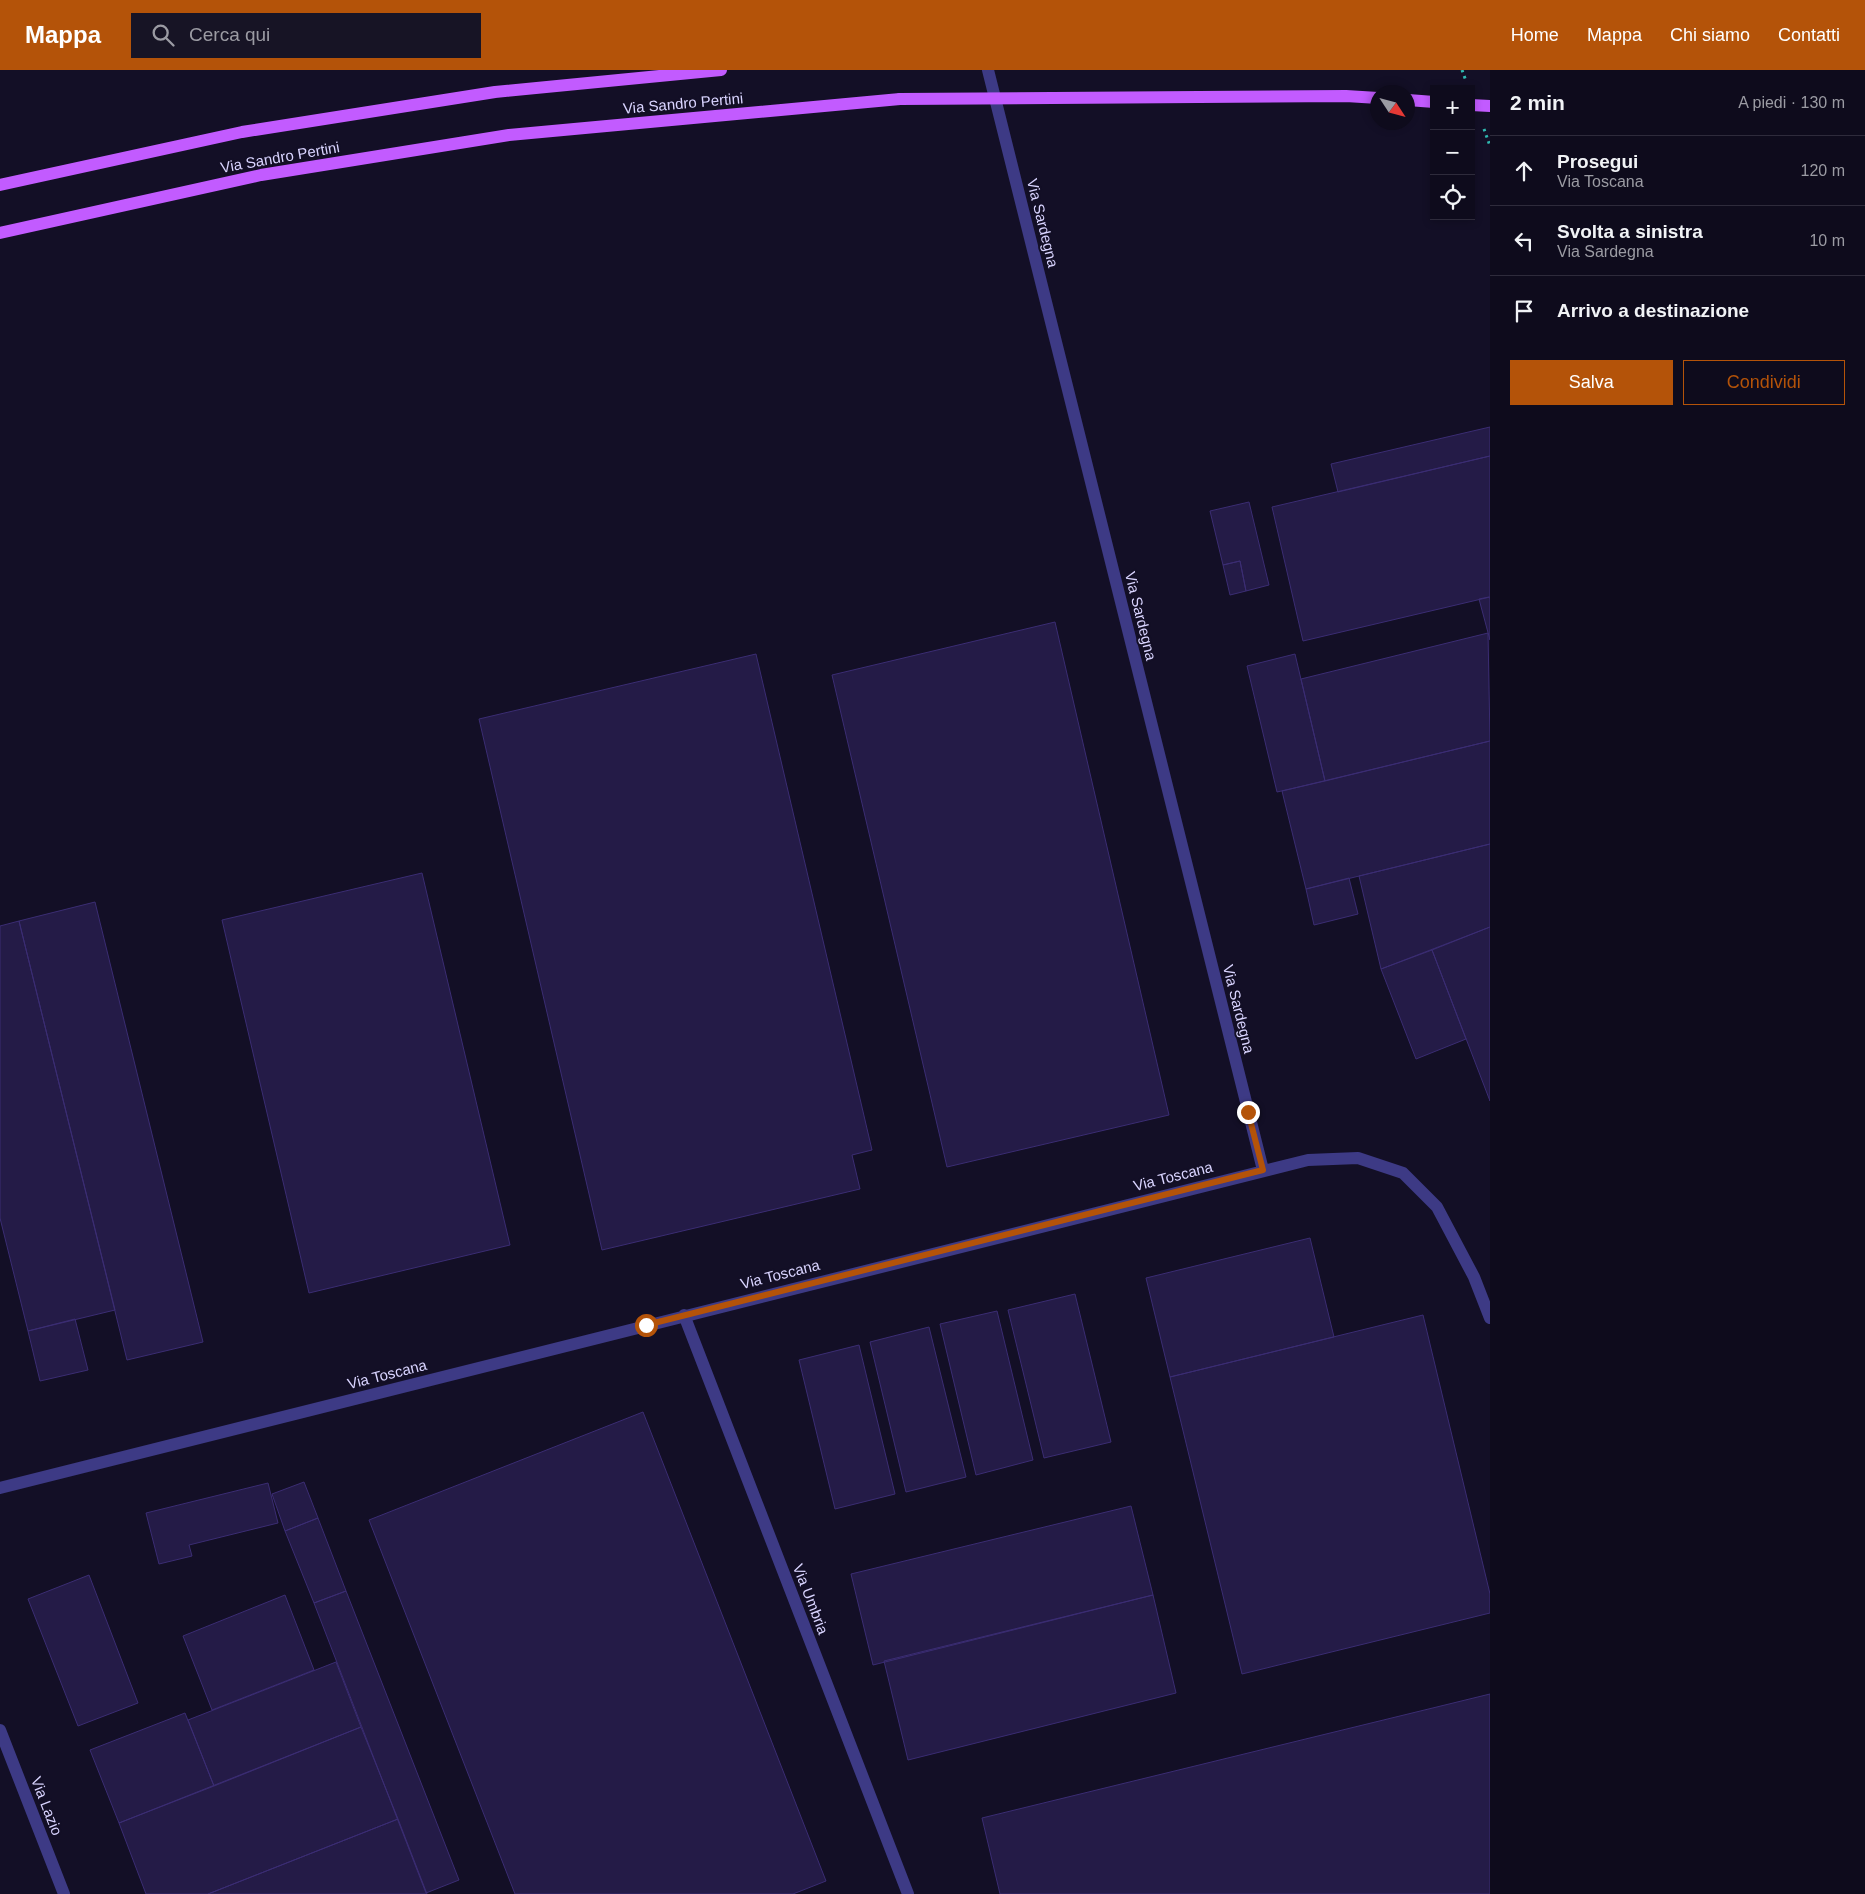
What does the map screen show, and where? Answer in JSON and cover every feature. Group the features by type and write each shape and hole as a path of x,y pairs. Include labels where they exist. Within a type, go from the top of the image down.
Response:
{"main road":[{"name":"Via Sandro Pertini","path":"0,184 261,129 495,92 721,70"},
{"name":"Via Sandro Pertini","path":"0,233 261,175 509,135 900,99 1346,96 1370,98"},
{"path":"1415,101 1430,102"},
{"path":"1475,105 1490,106"}],"street":[{"name":"Via Sardegna","path":"988,70 1263,1170"},
{"name":"Via Toscana","path":"0,1488 1308,1160 1358,1158 1402,1173 1437,1207 1474,1277 1490,1318"},
{"name":"Via Umbria","path":"684,1315 908,1894"},
{"name":"Via Lazio","path":"0,1730 64,1894"}],"building":[{"path":"1490,427 1490,456 1338,492 1331,464"},
{"path":"1490,456 1490,597 1303,641 1272,507"},
{"path":"1249,502 1269,585 1246,591 1240,561 1223,565 1210,511"},
{"path":"1240,561 1246,591 1230,595 1223,565"},
{"path":"1489,597 1490,599 1490,640 1479,599"},
{"path":"1055,622 1169,1115 947,1167 832,675"},
{"path":"1488,633 1490,741 1325,781 1301,679"},
{"path":"756,654 872,1150 852,1155 860,1189 602,1250 479,719"},
{"path":"1295,654 1325,781 1277,792 1247,666"},
{"path":"1490,741 1490,844 1306,889 1282,791"},
{"path":"1490,844 1490,927 1381,969 1359,876"},
{"path":"422,873 510,1245 309,1293 222,920"},
{"path":"1349,878 1358,914 1314,925 1306,889"},
{"path":"95,902 203,1342 127,1360 19,921"},
{"path":"19,921 115,1310 28,1331 0,1218 0,926"},
{"path":"1490,927 1490,1101 1432,950"},
{"path":"1432,950 1466,1039 1416,1059 1381,969"},
{"path":"1310,1238 1334,1337 1170,1377 1146,1278"},
{"path":"1075,1294 1111,1442 1044,1458 1008,1310"},
{"path":"997,1311 1033,1460 976,1475 940,1324"},
{"path":"1423,1315 1490,1594 1490,1613 1242,1674 1170,1377"},
{"path":"75,1319 88,1370 40,1381 28,1331"},
{"path":"929,1327 966,1477 906,1492 870,1342"},
{"path":"859,1345 895,1494 835,1509 799,1360"},
{"path":"643,1412 826,1881 793,1894 515,1894 369,1520"},
{"path":"304,1482 318,1518 285,1531 272,1494"},
{"path":"268,1483 278,1523 189,1545 192,1556 159,1564 146,1513"},
{"path":"1131,1506 1153,1595 873,1665 851,1574"},
{"path":"318,1518 346,1591 314,1603 285,1531"},
{"path":"89,1575 138,1703 78,1726 28,1599"},
{"path":"346,1591 459,1880 426,1893 314,1603"},
{"path":"285,1595 314,1670 212,1710 183,1636"},
{"path":"1153,1595 1176,1693 908,1760 884,1661"},
{"path":"336,1662 361,1727 214,1786 188,1720"},
{"path":"1490,1694 1490,1894 1000,1894 982,1818"},
{"path":"185,1713 214,1786 119,1823 90,1750"},
{"path":"361,1727 398,1819 208,1894 146,1894 119,1823"},
{"path":"398,1819 427,1894 208,1894"}],"route":[{"path":"646,1325 1263,1170 1248,1112"}]}
